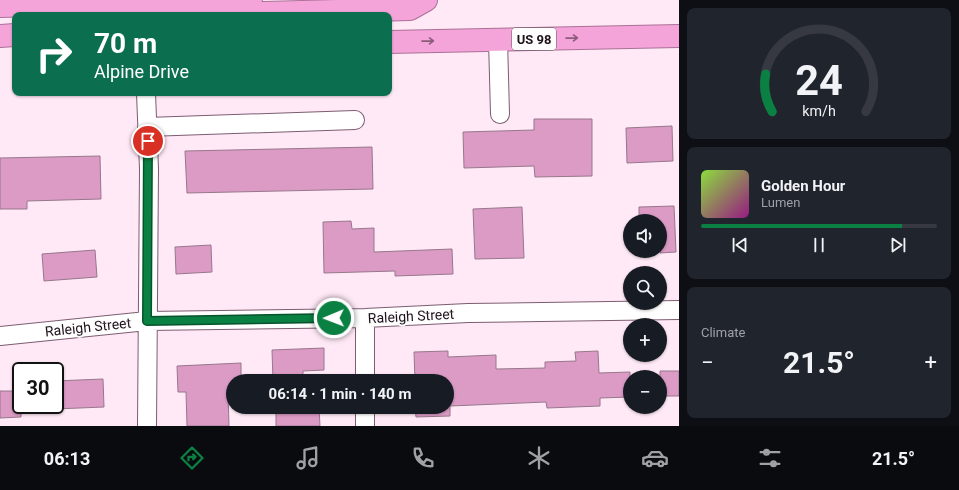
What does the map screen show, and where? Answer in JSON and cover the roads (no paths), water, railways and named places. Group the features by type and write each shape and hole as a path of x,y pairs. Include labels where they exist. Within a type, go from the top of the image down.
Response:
{"highway":[{"path":"5,4 112,6 251,0"},
{"path":"300,12 410,9 426,0"},
{"path":"0,36 12,35"},
{"name":"US 98","path":"392,42 679,36"},
{"path":"0,50 12,50"}],"street":[{"path":"498,40 500,114"},
{"path":"146,96 149,169 147,426"},
{"path":"147,127 356,120"},
{"name":"Raleigh Street","path":"0,336 147,321 365,318 468,313 679,310"},
{"path":"365,318 365,374"},
{"path":"365,414 365,426"}]}
